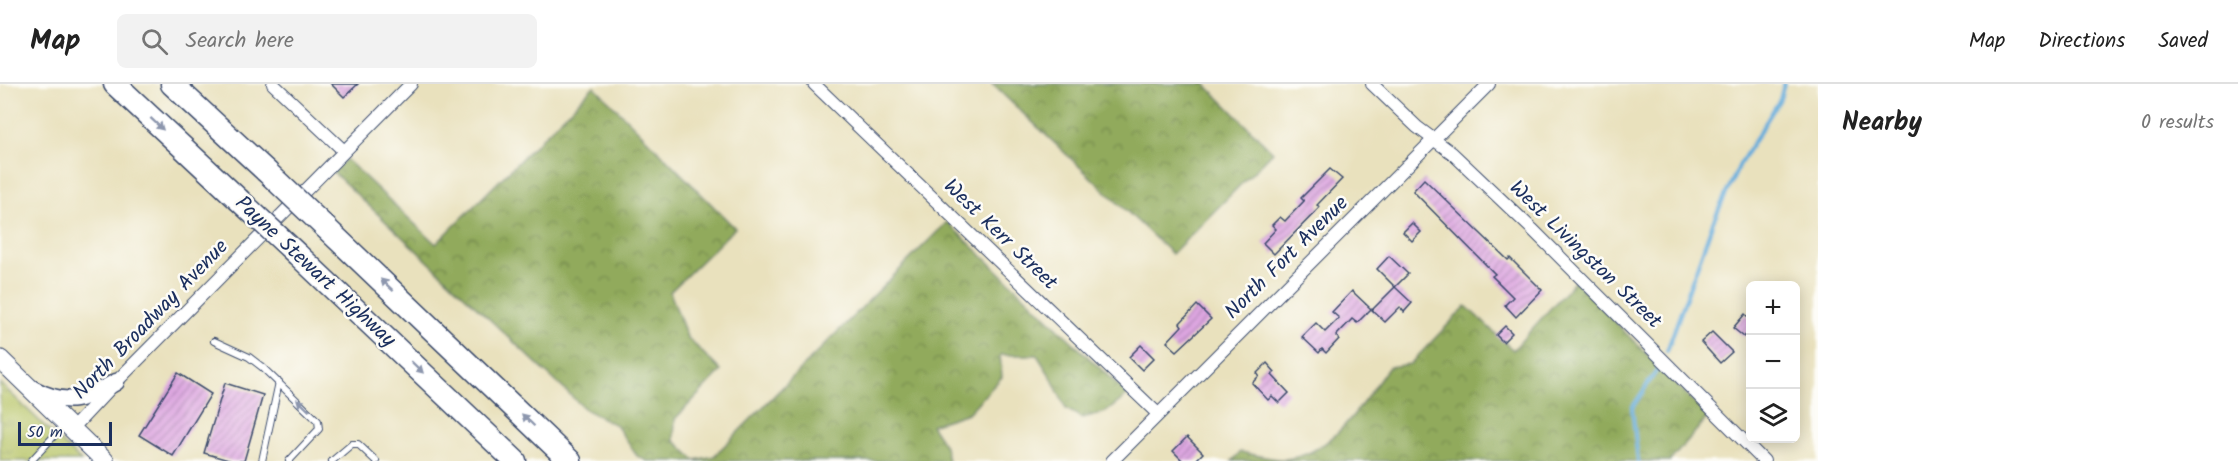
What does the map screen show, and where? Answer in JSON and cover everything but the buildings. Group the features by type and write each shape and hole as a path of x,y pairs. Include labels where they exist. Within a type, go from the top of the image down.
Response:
{"highway":[{"name":"Payne Stewart Highway","path":"115,84 514,461"},
{"name":"Payne Stewart Highway","path":"172,84 570,461"}],"main road":[{"path":"0,359 105,461"}],"street":[{"path":"273,84 344,152"},
{"name":"North Broadway Avenue","path":"69,426 116,382 411,84"},
{"name":"West Kerr Street","path":"814,84 1158,414"},
{"name":"West Livingston Street","path":"1372,84 1433,140 1452,153 1533,229 1764,461"},
{"name":"North Fort Avenue","path":"1112,461 1489,84"},
{"path":"27,386 48,396 67,401 86,398 116,382"}],"lane":[{"path":"214,341 249,357 315,417 320,426 319,429 289,461"},
{"path":"262,461 279,382"},
{"path":"31,461 69,426"},
{"path":"332,461 352,444 358,444 376,461"}],"green space":[{"path":"992,84 1205,84 1273,152 1172,254"},
{"path":"594,86 735,228 670,292 687,337 721,371 675,419 674,440 695,460 714,456 947,222 1128,395 1106,412 1082,418 1066,409 1051,377 1037,355 1000,355 1002,377 968,413 931,425 945,446 948,461 647,461 637,456 616,425 586,410 333,172 346,159 436,244"},
{"path":"1575,281 1708,417 1670,461 1232,461 1240,452 1285,459 1318,448 1346,424 1389,367 1410,364 1466,306 1513,350"},
{"path":"0,383 81,461 0,461"}],"waterway":[{"path":"1667,351 1713,222 1740,164 1780,99 1784,84"},
{"path":"1638,461 1632,408 1661,364"}]}
